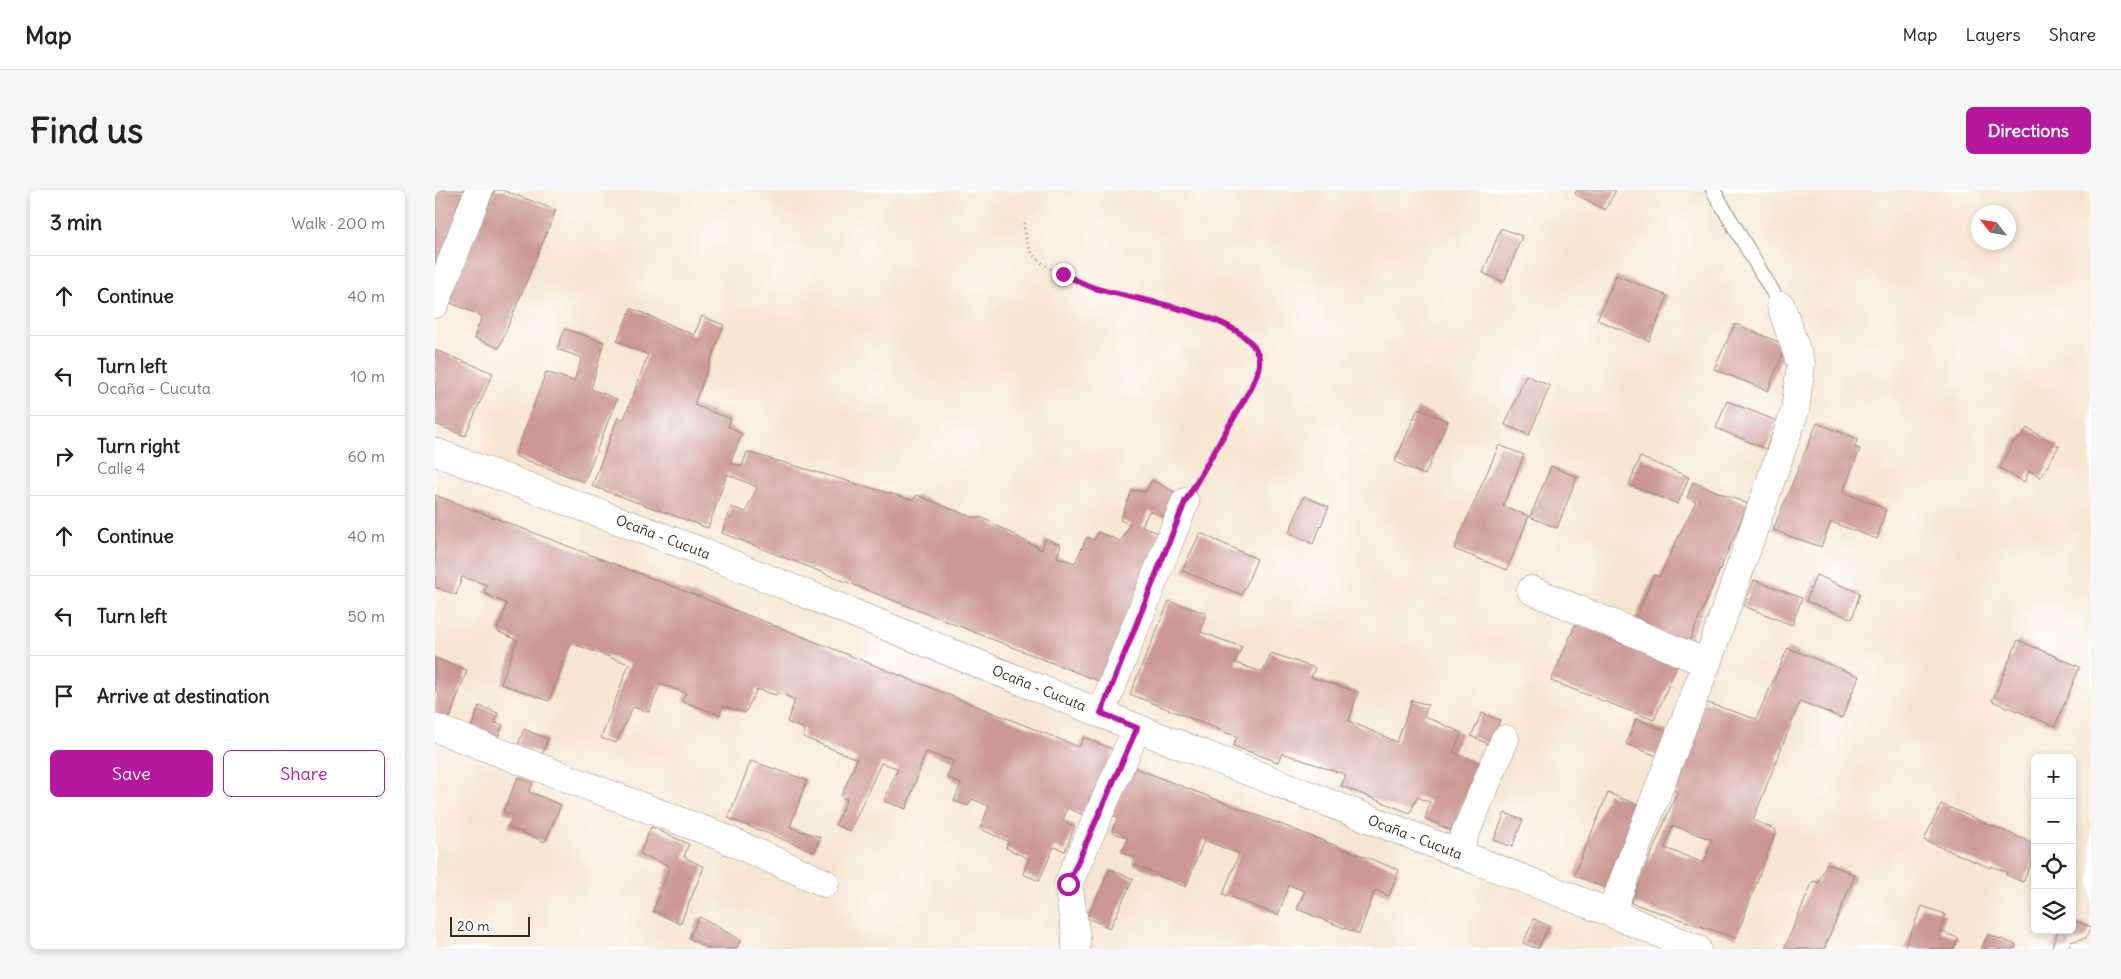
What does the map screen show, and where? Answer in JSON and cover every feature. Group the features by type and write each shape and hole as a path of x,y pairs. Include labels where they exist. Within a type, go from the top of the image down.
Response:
{"street":[{"path":"435,304 479,190"},
{"path":"1611,914 1707,662 1795,411 1801,364 1781,306"},
{"name":"Ocaña - Cucuta","path":"435,452 695,549 1137,728 1697,949"},
{"path":"1101,713 1185,502"},
{"path":"1531,590 1707,662"},
{"path":"435,728 717,835 825,883"},
{"path":"1076,949 1076,936 1068,884 1137,728"},
{"path":"1457,854 1505,739"}],"lane":[{"path":"1713,190 1781,306"}],"path":[{"path":"1024,222 1029,246 1035,257 1044,264 1097,289 1208,317 1235,330 1250,342 1259,356 1258,370 1251,388 1185,502"}],"building":[{"path":"435,190 471,190 435,277"},
{"path":"495,190 502,190 556,210 499,348 474,338 482,316 448,302"},
{"path":"1577,190 1616,190 1605,210 1575,194"},
{"path":"1501,228 1522,236 1504,282 1483,273"},
{"path":"1616,275 1668,296 1649,341 1597,320"},
{"path":"631,308 694,335 702,316 724,325 694,405 731,419 728,426 742,434 730,463 742,466 747,452 913,500 917,495 971,517 983,518 1042,550 1045,539 1061,545 1057,557 1075,563 1087,537 1094,540 1098,532 1121,541 1130,524 1120,520 1132,490 1145,492 1152,480 1178,494 1167,518 1149,511 1142,526 1160,534 1101,682 722,533 731,507 746,512 757,487 727,474 708,528 592,486 618,417 624,419 648,355 617,341"},
{"path":"1735,324 1786,345 1768,391 1714,369"},
{"path":"565,329 604,342 591,389 617,399 584,482 515,456 546,372 574,381 582,358 557,349"},
{"path":"435,350 493,373 465,436 435,424"},
{"path":"1526,375 1550,386 1529,435 1505,425"},
{"path":"1727,401 1777,421 1766,449 1716,428"},
{"path":"1418,408 1448,421 1425,475 1395,462"},
{"path":"1817,423 1858,439 1854,447 1860,449 1843,492 1886,509 1877,539 1831,522 1821,547 1773,530"},
{"path":"2027,428 2059,446 2041,477 2029,471 2024,482 2000,468 2017,437 2020,439"},
{"path":"1499,445 1524,455 1503,506 1529,516 1507,570 1454,549"},
{"path":"1640,457 1689,477 1678,504 1629,485"},
{"path":"1551,466 1577,477 1557,528 1530,517"},
{"path":"1693,482 1748,504 1688,644 1634,621 1654,575 1659,577 1696,501 1687,498"},
{"path":"435,495 781,628 1079,747 1084,737 1114,750 1086,816 1067,808 1063,821 1075,826 1065,851 1054,847 1039,881 1023,874 1029,859 1006,848 1008,841 980,829 989,806 972,799 968,806 954,801 961,784 947,777 953,761 926,752 906,809 884,801 898,768 881,763 850,831 835,825 847,799 841,797 857,759 803,737 804,729 787,722 795,700 778,692 776,695 757,689 745,713 723,706 720,715 682,701 686,693 660,684 649,712 633,707 616,743 601,738 629,664 571,643 549,701 501,684 517,640 497,631 507,604 484,593 487,585 462,577 456,595 435,587"},
{"path":"1304,496 1329,507 1313,544 1289,533"},
{"path":"1200,533 1257,559 1242,595 1182,571"},
{"path":"1816,575 1860,593 1852,619 1806,601"},
{"path":"1754,580 1802,598 1792,625 1744,606"},
{"path":"1169,601 1206,613 1201,632 1242,647 1235,663 1263,672 1271,653 1315,668 1311,677 1358,692 1349,721 1397,742 1412,700 1428,705 1424,716 1462,733 1453,752 1483,765 1455,832 1425,819 1430,802 1417,797 1410,813 1341,786 1346,775 1282,753 1278,762 1233,746 1237,737 1130,694"},
{"path":"1576,623 1678,663 1654,720 1551,681"},
{"path":"2018,640 2080,667 2055,726 1992,701"},
{"path":"1788,648 1859,676 1842,718 1800,701 1753,820 1776,830 1736,938 1631,903 1677,792 1670,788 1705,702 1756,719","holes":["1673,825 1712,840 1704,863 1665,848"]},
{"path":"435,658 467,670 449,720 435,715"},
{"path":"479,706 498,713 495,723 503,725 498,737 471,728"},
{"path":"1482,713 1500,720 1490,745 1471,736"},
{"path":"1636,719 1671,733 1662,758 1626,744"},
{"path":"524,729 548,739 542,754 518,745"},
{"path":"751,761 807,780 790,827 820,837 815,852 728,818"},
{"path":"1132,767 1399,870 1389,896 1375,890 1359,934 1297,909 1305,891 1289,885 1278,915 1223,894 1239,854 1204,840 1186,887 1133,864 1135,858 1122,853 1128,838 1111,832 1118,817 1111,815"},
{"path":"518,777 533,783 529,792 561,805 545,842 508,827 513,816 503,811"},
{"path":"1608,793 1641,806 1607,889 1574,875"},
{"path":"1941,804 2031,842 2031,864 2023,882 2006,875 2007,872 1991,866 1990,868 1924,840"},
{"path":"1505,813 1523,820 1512,847 1494,840"},
{"path":"651,827 689,844 684,857 704,867 680,924 653,911 670,866 640,854"},
{"path":"1827,863 1855,875 1824,949 1784,949 1813,881 1818,883"},
{"path":"1110,869 1133,879 1110,928 1087,918"},
{"path":"1922,906 1945,914 1940,931 1958,938 1954,949 1904,949"},
{"path":"699,917 741,940 736,949 709,949 689,938"},
{"path":"1534,919 1549,926 1538,949 1523,943"},
{"path":"2076,921 2091,927 2086,938 2071,942 2068,949 2051,949 2057,934 2076,934"},
{"path":"1988,934 2016,945 2015,949 1981,949"}],"route":[{"path":"1063,274 1097,289 1208,317 1235,330 1250,342 1259,356 1258,370 1251,388 1185,502 1101,713 1137,728 1068,884"}]}
